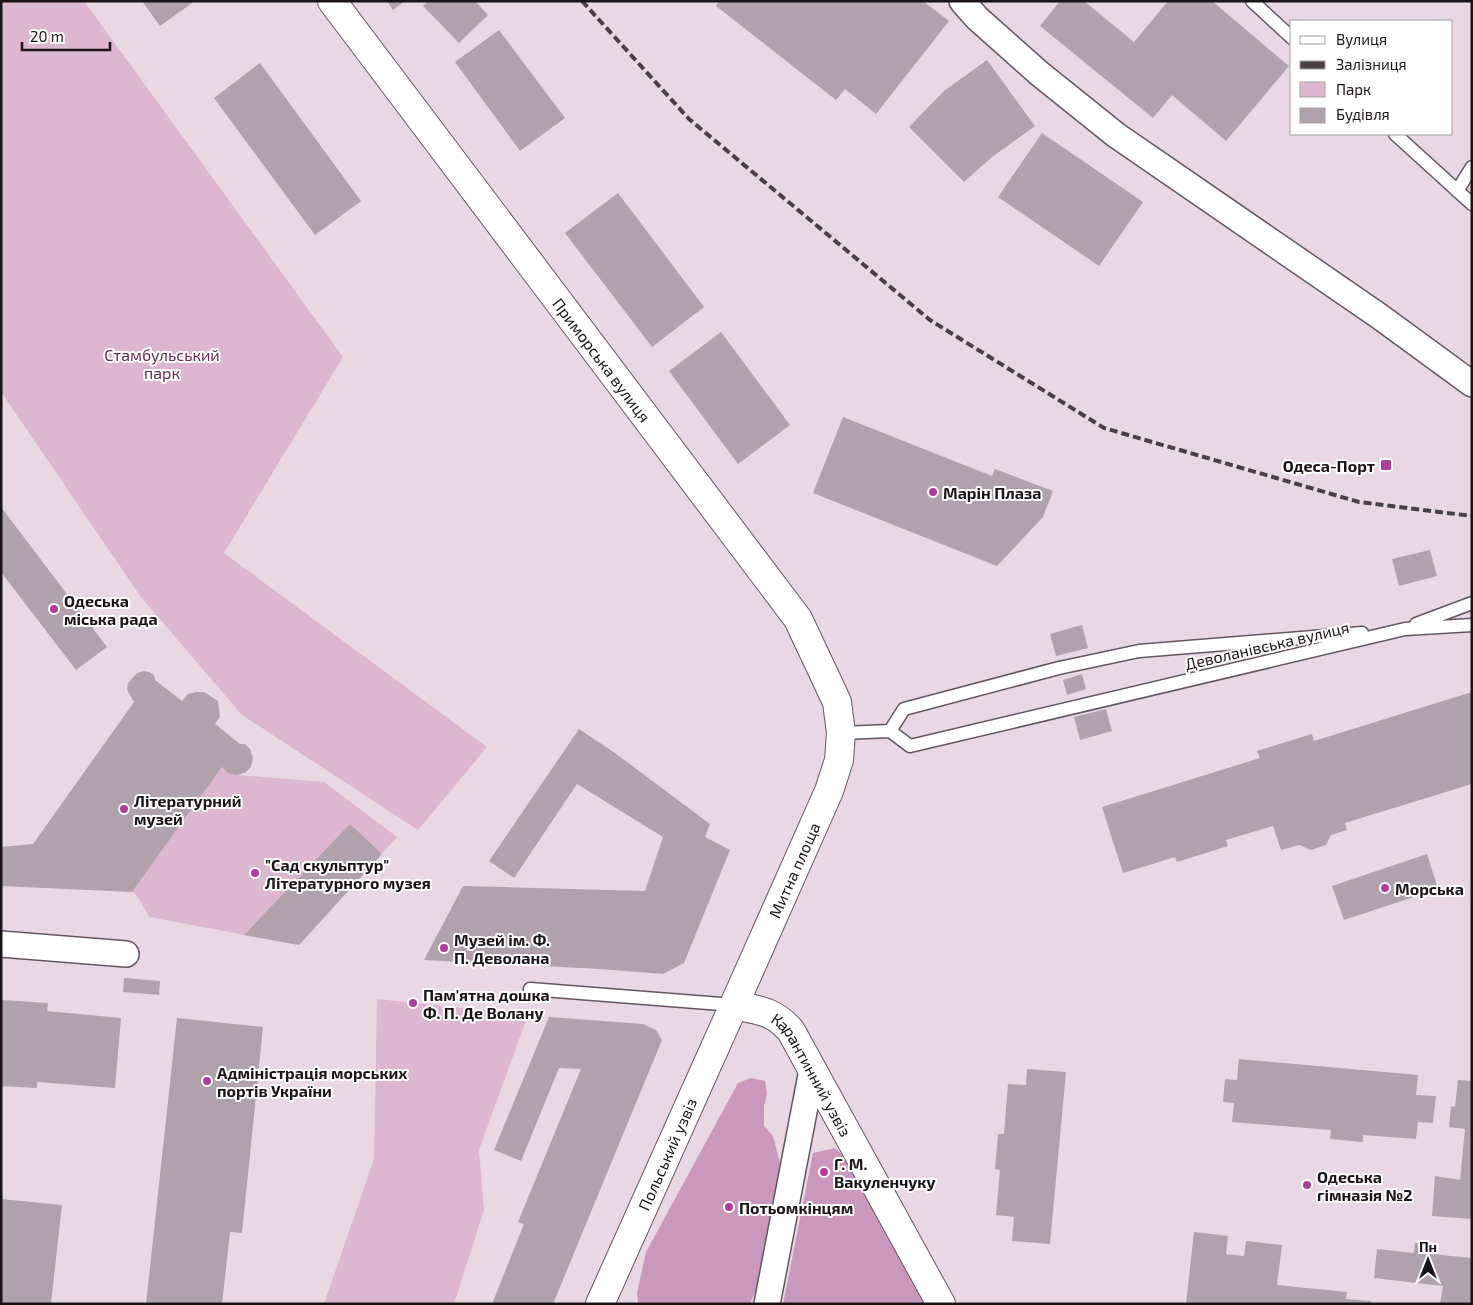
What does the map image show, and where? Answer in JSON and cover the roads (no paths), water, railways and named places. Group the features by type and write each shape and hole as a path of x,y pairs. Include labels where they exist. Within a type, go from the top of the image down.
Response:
{"main road":[{"name":"Приморська вулиця","path":"332,1 798,619 837,702 841,733"},
{"name":"Митна площа","path":"734,1005 828,791 839,760 841,733"},
{"name":"Карантинний узвіз","path":"734,1005 759,1010 772,1015 782,1021 791,1031 941,1304"},
{"name":"Польський узвіз","path":"600,1304 734,1005"}],"street":[{"path":"962,1 977,18 1040,74 1116,135 1379,316 1472,384"},
{"path":"1,944 126,954"},
{"path":"767,1304 812,1070"}],"lane":[{"path":"1252,1 1290,36"},
{"path":"1396,135 1472,204"},
{"path":"1457,191 1472,167"},
{"path":"841,733 890,731 904,709 1060,668 1139,651 1405,629 1472,603"},
{"name":"Деволанівська вулиця","path":"890,731 910,746 1405,629 1472,625"},
{"path":"530,989 734,1005"}],"railway":[{"path":"582,1 689,119 930,320 1104,428 1359,502 1472,516"}],"place":[{"name":"Одеса-Порт","path":"1386,465"},
{"name":"Марін Плаза","path":"933,492"},
{"name":"Одеська міська рада","path":"54,609"},
{"name":"Літературний музей","path":"124,809"},
{"name":"\"Сад скульптур\" Літературного музея","path":"255,873"},
{"name":"Морська","path":"1385,888"},
{"name":"Музей ім. Ф. П. Деволана","path":"444,948"},
{"name":"Пам'ятна дошка Ф. П. Де Волану","path":"413,1003"},
{"name":"Адміністрація морських портів України","path":"207,1081"},
{"name":"Г. М. Вакуленчуку","path":"824,1172"},
{"name":"Одеська гімназія №2","path":"1307,1185"},
{"name":"Потьомкінцям","path":"729,1207"}],"park label":[{"name":"Стамбульський парк","path":"162,363"}]}
